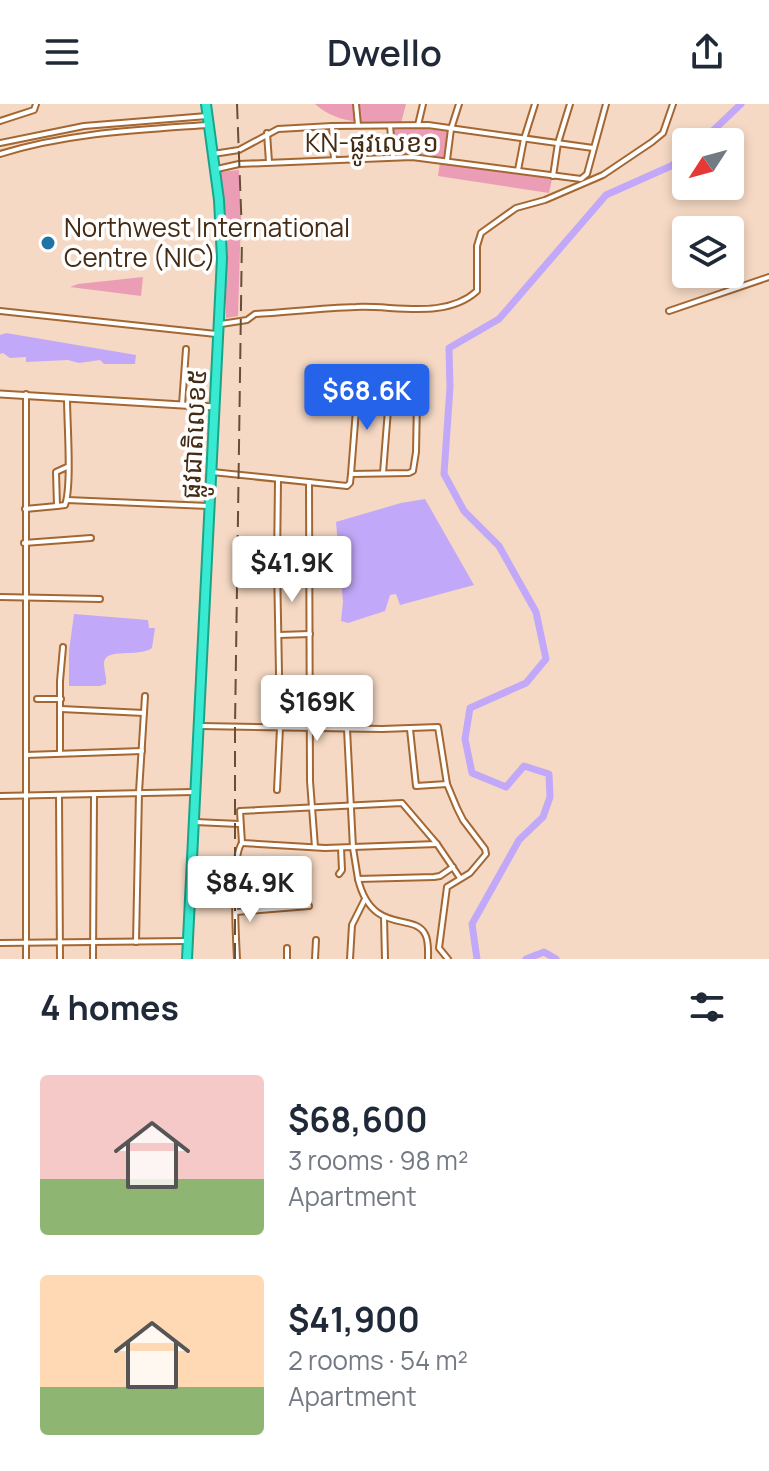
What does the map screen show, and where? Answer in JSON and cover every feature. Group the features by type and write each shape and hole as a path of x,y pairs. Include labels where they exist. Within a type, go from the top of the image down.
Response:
{"highway":[{"name":"ផ្លូវជាតិលេខ៥","path":"187,959 221,324 222,245 206,104"}],"street":[{"path":"0,121 29,113 36,104"},
{"path":"356,104 358,126"},
{"path":"417,125 423,104"},
{"path":"447,161 451,129 459,104"},
{"path":"518,170 535,104"},
{"path":"553,176 558,143 570,104"},
{"path":"213,154 240,150 278,129 332,126 417,125 593,148 606,104"},
{"path":"221,324 247,320 255,314 354,307 437,308 467,299 477,291 477,246 481,233 516,208 545,200 603,175 663,133 673,104"},
{"path":"0,143 84,126 208,120"},
{"path":"0,154 36,142 208,120"},
{"path":"332,126 334,160"},
{"path":"390,126 393,157"},
{"path":"267,133 269,162"},
{"name":"KN-ផ្លូវលេខ១","path":"215,169 269,162 393,157 584,179 593,148"},
{"path":"240,150 240,164"},
{"path":"669,311 769,277"},
{"path":"0,311 220,334"},
{"path":"182,405 186,349"},
{"path":"0,394 216,407"},
{"path":"26,394 26,959"},
{"path":"212,472 347,486 351,474 356,399 361,394 419,401 413,471 351,474"},
{"path":"383,473 389,397"},
{"path":"25,509 65,505 67,500 67,398"},
{"path":"57,506 56,472 67,467"},
{"path":"277,790 280,728 278,480"},
{"path":"309,482 311,808 315,847"},
{"path":"67,500 211,506"},
{"path":"24,543 91,538"},
{"path":"251,567 277,564"},
{"path":"277,580 310,581"},
{"path":"0,597 100,599"},
{"path":"279,635 310,634"},
{"path":"60,752 63,647"},
{"path":"136,942 139,792 145,696"},
{"path":"37,699 61,699"},
{"path":"61,709 144,713"},
{"path":"199,725 311,729 438,727 447,784 463,820 486,854 480,864 447,887 439,948 448,959"},
{"path":"410,728 416,786 447,784"},
{"path":"347,729 353,848 365,899 384,917 418,925 427,940 428,959"},
{"path":"26,755 142,751"},
{"path":"0,796 196,792"},
{"path":"93,959 94,795"},
{"path":"59,796 60,959"},
{"path":"237,959 238,849 242,843 239,814 245,810 405,804 460,878"},
{"path":"195,822 239,824"},
{"path":"242,843 341,848 437,844"},
{"path":"339,874 342,870 341,848"},
{"path":"358,879 434,877 453,867"},
{"path":"350,959 352,925 365,899"},
{"path":"236,912 309,906"},
{"path":"384,917 385,959"},
{"path":"315,959 316,940"},
{"path":"0,943 188,941"},
{"path":"287,948 287,959"}],"shaded area":[{"path":"315,104 406,104 401,123 345,119"},
{"path":"394,129 448,131 445,158 414,153 395,154"},
{"path":"440,162 552,179 549,193 438,176"},
{"path":"239,170 238,316 226,318 226,250 220,172"},
{"path":"143,277 141,296 70,287 78,284"},
{"path":"6,333 136,355 135,364 104,364 100,360 79,363 68,360 26,362 26,357 10,358 0,354 0,335"},
{"path":"425,499 474,585 400,605 396,594 390,595 385,611 348,623 341,621 343,602 336,522"},
{"path":"74,614 148,620 149,628 155,628 152,648 106,658 106,684 69,686 69,651"}],"waterway":[{"path":"716,128 741,104"},
{"path":"477,959 472,924 519,840 543,817 550,797 549,774 524,766 506,787 472,773 465,739 470,708 526,683 546,659 536,612 499,546 464,511 444,474 450,387 449,348 499,319 606,195 672,165"},
{"path":"526,959 544,952 556,959"}],"railway":[{"path":"235,959 242,235 237,104"}],"place":[{"name":"Northwest International Centre (NIC)","path":"48,243"}]}
